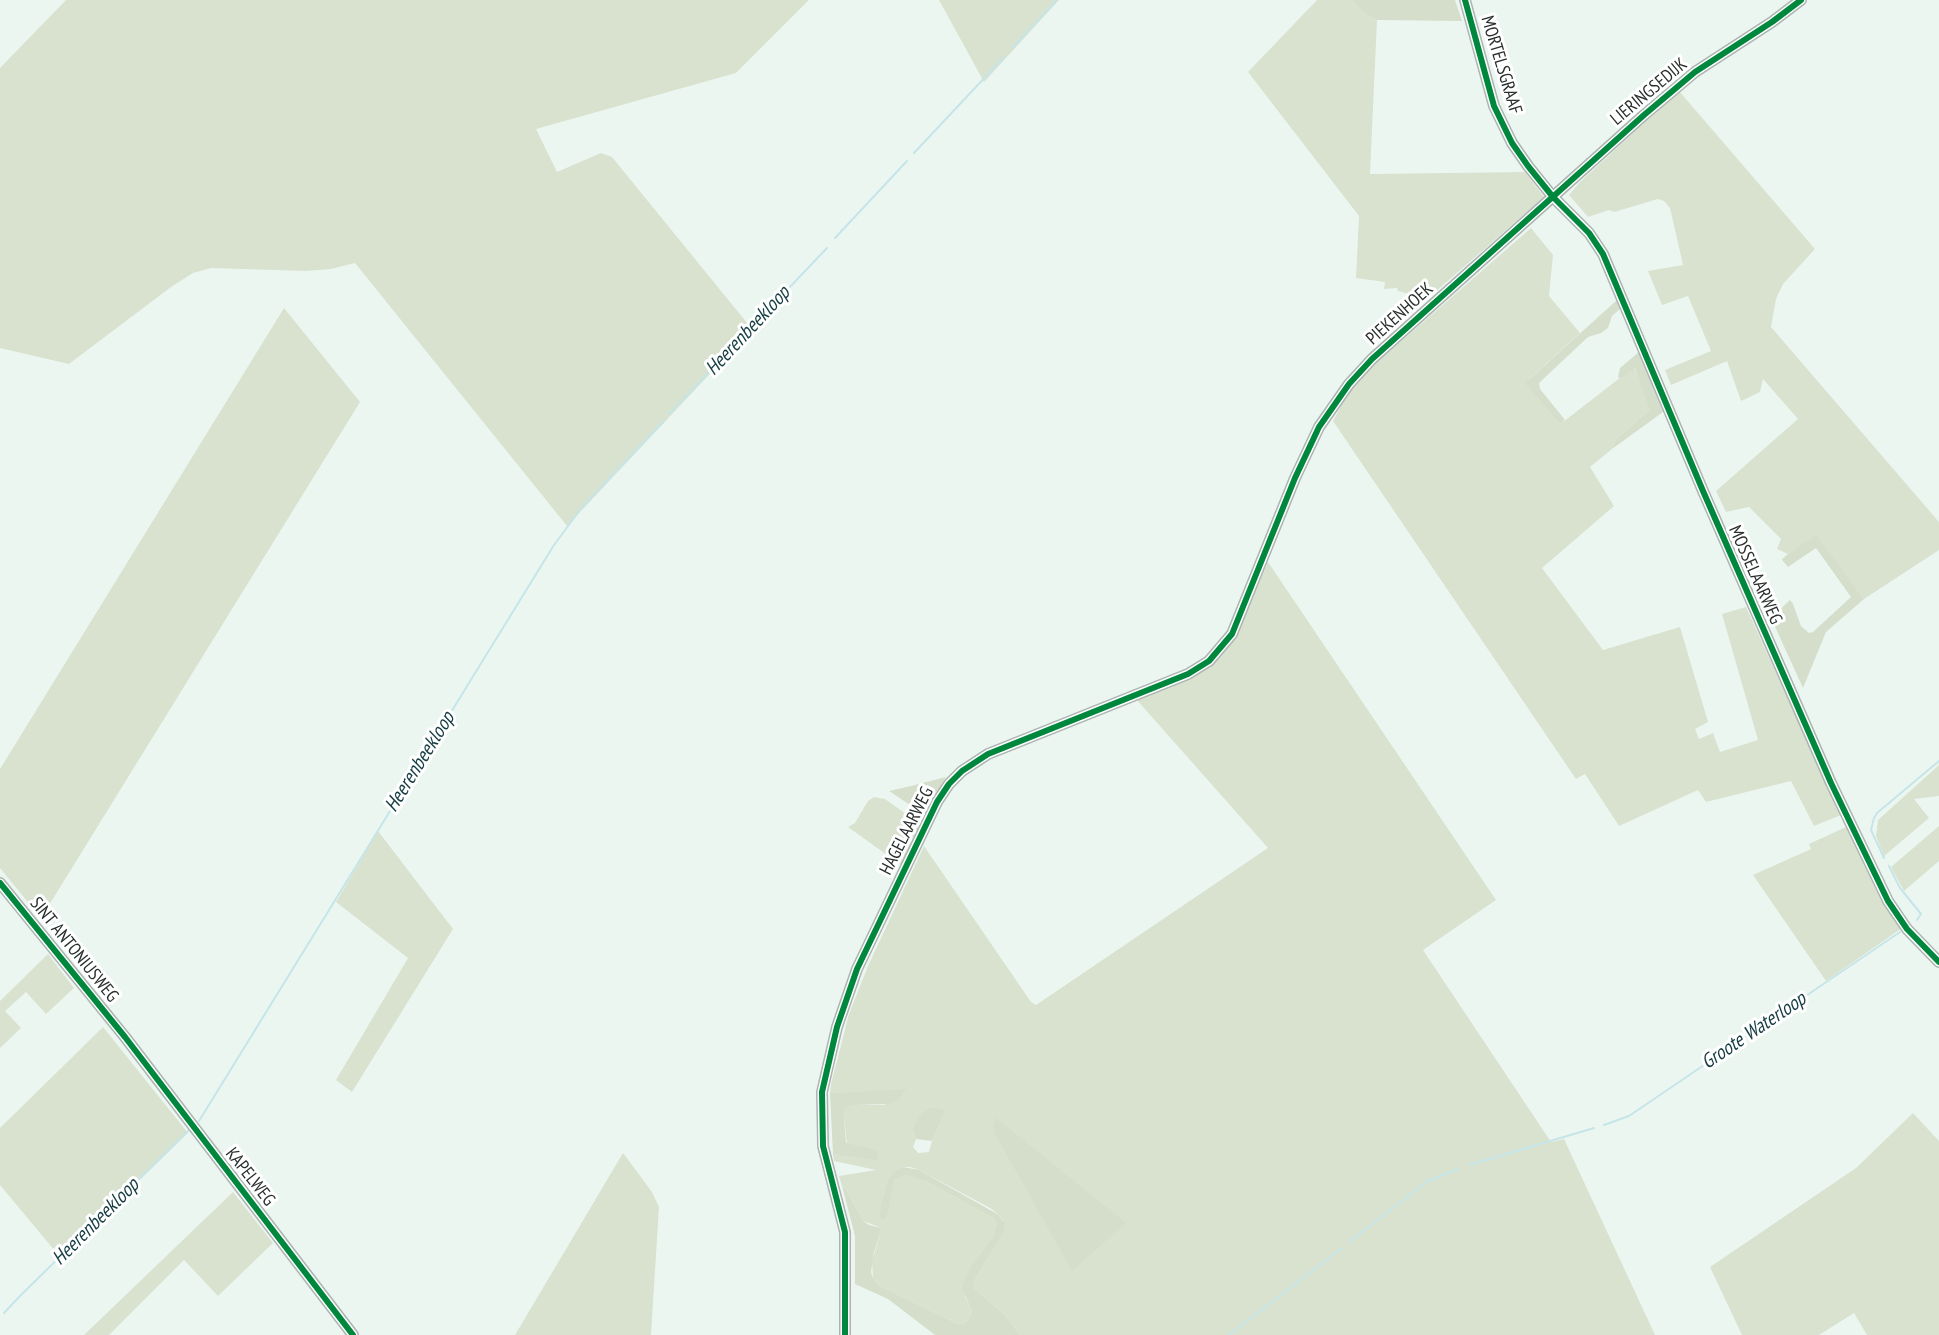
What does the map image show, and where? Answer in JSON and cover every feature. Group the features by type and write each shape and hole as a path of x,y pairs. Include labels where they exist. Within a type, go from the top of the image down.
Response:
{"street":[{"name":"MORTELSGRAAF","path":"1464,0 1494,106 1512,143 1553,196"},
{"name":"LIERINGSEDIJK","path":"1553,196 1695,72 1772,22 1801,0"},
{"name":"PIEKENHOEK","path":"1295,478 1319,427 1349,384 1372,359 1553,196"},
{"name":"MOSSELAARWEG","path":"1553,196 1589,233 1603,254 1703,492 1831,783 1888,901 1907,929 1939,962"},
{"name":"HAGELAARWEG","path":"845,1335 845,1232 823,1146 822,1092 837,1027 857,969 937,802 949,784 962,771 988,754 1188,674 1209,661 1232,634 1295,478"},
{"name":"SINT ANTONIUSWEG","path":"0,882 125,1036"},
{"name":"KAPELWEG","path":"125,1036 353,1335"}],"green space":[{"path":"66,0 809,0 736,73 536,129 557,172 601,153 612,157 752,329 567,526 355,263 331,269 306,271 211,268 193,273 69,364 0,348 0,68"},
{"path":"939,0 1059,0 984,82"},
{"path":"1317,0 1352,0 1364,13 1377,20 1370,174 1525,172 1544,197 1427,299 1398,291 1397,288 1384,289 1385,282 1356,278 1359,216 1248,72"},
{"path":"1352,0 1455,0 1462,21 1377,20 1364,13"},
{"path":"1679,91 1815,249 1783,284 1776,299 1771,327 1939,522 1939,550 1864,599 1816,536 1788,554 1777,549 1781,539 1749,507 1726,512 1716,491 1798,419 1763,379 1760,392 1741,401 1727,361 1671,385 1665,370 1711,351 1688,296 1662,305 1648,271 1683,265 1670,208 1664,201 1658,199 1588,217 1569,195 1579,183"},
{"path":"1531,228 1553,255 1549,296 1580,333 1529,379 1563,422 1634,367 1650,410 1616,439 1612,449 1590,467 1614,506 1542,568 1603,650 1680,627 1708,722 1695,729 1699,739 1713,733 1720,752 1758,740 1722,614 1746,607 1841,815 1814,826 1791,781 1706,802 1698,790 1619,826 1585,774 1576,779 1333,421 1346,397 1367,371"},
{"path":"1617,300 1621,308 1612,316 1608,328 1588,337 1539,383 1540,389 1565,420 1561,423 1525,383"},
{"path":"284,308 360,402 41,918 0,868 0,769"},
{"path":"1639,352 1663,412 1612,449 1616,439 1650,410 1635,368 1620,378 1618,377 1620,368"},
{"path":"1816,535 1864,599 1826,632 1803,688 1771,618 1790,600 1801,626 1809,633 1813,632 1851,597 1816,548 1788,567 1783,561 1782,559 1788,554"},
{"path":"1268,562 1496,900 1423,950 1551,1142 1564,1139 1655,1335 1020,1335 1004,1314 973,1288 975,1279 1003,1234 1003,1220 990,1208 910,1167 903,1167 891,1175 878,1218 895,1180 911,1175 993,1218 996,1223 993,1236 983,1253 965,1296 972,1312 968,1320 963,1324 958,1324 878,1285 873,1278 872,1261 882,1228 863,1221 846,1189 842,1186 839,1176 876,1170 834,1161 833,1154 846,1155 845,1107 884,1105 900,1098 906,1090 830,1093 831,1084 849,1014 868,966 924,846 1031,1002 1036,1005 1268,848 1136,699 1197,675 1219,658 1234,639","holes":["945,1112 929,1152 918,1153 913,1147 916,1139 913,1131","995,1135 1125,1223 1072,1270"]},
{"path":"1939,765 1939,796 1914,799 1929,818 1884,856 1876,836 1878,820"},
{"path":"946,777 925,815 889,791 911,786"},
{"path":"874,797 885,799 920,824 901,865 848,827 855,823 868,801"},
{"path":"1939,826 1939,861 1904,891 1891,867"},
{"path":"1846,827 1881,900 1902,928 1826,981 1753,875 1811,849 1809,844"},
{"path":"378,831 453,929 352,1092 336,1080 408,958 336,902"},
{"path":"48,954 74,988 46,1014 26,992 5,1011 21,1028 0,1048 0,1001"},
{"path":"103,1027 188,1133 60,1257 0,1185 0,1128"},
{"path":"907,1089 900,1098 890,1104 852,1105 845,1108 846,1143 876,1150 877,1160 833,1154 830,1093"},
{"path":"932,1108 942,1109 945,1112 932,1141 916,1139 913,1131 917,1119"},
{"path":"1913,1113 1939,1141 1939,1335 1867,1335 1854,1313 1819,1335 1742,1335 1710,1267 1856,1168"},
{"path":"996,1118 1126,1223 1072,1271 995,1135 993,1125"},
{"path":"623,1153 652,1192 659,1207 651,1335 515,1335"},
{"path":"903,1167 919,1170 999,1215 1005,1224 1003,1234 975,1279 973,1288 1004,1314 1020,1335 935,1335 888,1299 855,1284 855,1236 842,1186 846,1189 863,1221 882,1228 874,1252 871,1272 878,1285 958,1324 963,1324 968,1320 972,1312 963,1285 968,1272 993,1236 996,1223 993,1218 926,1181 906,1175 895,1180 886,1219 878,1218 888,1180 893,1172"},
{"path":"233,1192 273,1243 218,1296 184,1260 109,1335 84,1335"}],"waterway":[{"name":"Heerenbeekloop","path":"1012,48 1057,0"},
{"name":"Heerenbeekloop","path":"914,153 1004,57"},
{"name":"Heerenbeekloop","path":"835,238 907,161"},
{"name":"Heerenbeekloop","path":"669,414 827,248"},
{"name":"Heerenbeekloop","path":"199,1121 554,545 583,506 664,421"},
{"name":"Groote Waterloop","path":"1884,858 1871,830 1874,818 1939,761"},
{"name":"Groote Waterloop","path":"1889,866 1900,888 1921,914 1917,920"},
{"name":"Groote Waterloop","path":"1604,1125 1629,1116 1900,932"},
{"name":"Groote Waterloop","path":"1469,1165 1594,1128"},
{"name":"Heerenbeekloop","path":"4,1313 188,1131"},
{"name":"Groote Waterloop","path":"1349,1242 1428,1181 1458,1169"},
{"name":"Groote Waterloop","path":"1229,1335 1342,1248"}],"cycle path":[{"path":"1465,0 1494,106 1512,143 1553,197 1589,233 1603,254 1703,491 1831,783 1888,901 1907,929 1939,962"},
{"path":"845,1335 845,1232 823,1146 822,1092 837,1027 857,969 937,802 949,784 962,771 988,754 1188,674 1209,661 1232,634 1295,478 1319,427 1349,384 1372,359 1644,115 1695,72 1772,22 1801,0"},
{"path":"0,883 125,1037 353,1335"}]}
